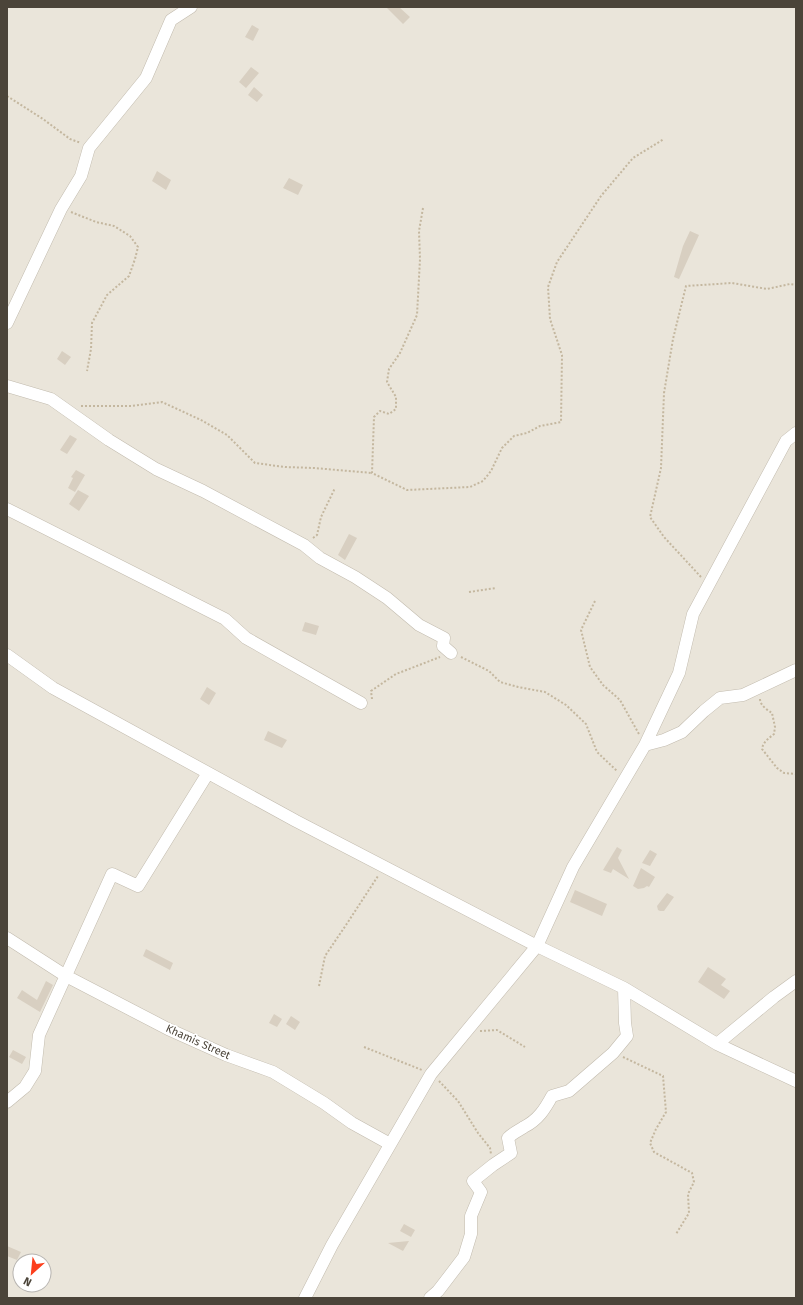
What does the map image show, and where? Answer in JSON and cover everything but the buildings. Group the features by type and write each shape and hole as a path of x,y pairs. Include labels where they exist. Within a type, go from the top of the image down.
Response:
{"street":[{"path":"7,323 62,209 81,176 89,148 146,78 171,20 191,7"},
{"path":"7,386 51,399 109,440 156,469 203,491 304,545 320,558 387,598 419,625 444,638 443,646 452,653"},
{"path":"306,1298 332,1245 431,1074 538,946 573,867 645,745 679,673 693,614 786,441 796,433"},
{"path":"7,509 225,619 246,638 362,703"},
{"path":"7,654 53,688 296,821 538,946 624,988 717,1044 796,1081"},
{"path":"645,745 664,740 682,732 720,698 743,695 796,670"},
{"path":"7,1102 25,1087 35,1071 39,1036 112,874 138,886 208,773"},
{"name":"Khamis Street","path":"7,938 66,976 168,1029 226,1055 273,1072 324,1103 352,1123 390,1144"},
{"path":"717,1044 774,996 796,981"},
{"path":"430,1298 438,1291 464,1257 471,1234 471,1216 481,1192 473,1181 511,1153 508,1138 512,1133 526,1127 541,1114 552,1096 569,1091 613,1053 627,1036 624,988"}],"path":[{"path":"7,96 43,119 70,139 81,142 89,148"},
{"path":"80,406 130,406 162,402 201,420 227,435 256,463 285,467 372,473 407,490 470,487 483,481 491,471 502,448 514,436 527,433 540,426 561,422 562,356 550,319 548,287 557,262 601,196 633,158 664,139"},
{"path":"372,473 374,416 380,411 388,414 396,408 396,397 387,382 389,369 400,353 417,315 420,259 419,231 424,208"},
{"path":"62,209 96,222 114,226 130,236 138,247 129,276 107,295 92,323 91,349 87,371"},
{"path":"708,585 664,537 650,516 661,468 665,386 673,339 686,286 732,283 768,289 790,284 796,285"},
{"path":"304,545 317,535 321,517 335,488"},
{"path":"469,592 496,588"},
{"path":"595,600 580,630 590,668 603,685 620,700 645,745"},
{"path":"362,703 372,699 371,691 396,674 452,653 489,671 500,682 518,688 545,692 566,705 586,724 597,752 625,779"},
{"path":"759,687 760,702 772,713 775,727 774,734 768,738 762,746 762,749 777,768 784,773 796,774"},
{"path":"319,986 324,956 384,866"},
{"path":"467,1031 497,1030 525,1047"},
{"path":"364,1047 431,1074 458,1101 478,1133 490,1148 493,1165"},
{"path":"613,1053 663,1076 666,1112 650,1143 654,1152 692,1173 694,1182 688,1194 689,1213 676,1234"}],"shaded area":[{"path":"7,7 796,7 796,1298 7,1298"}]}
